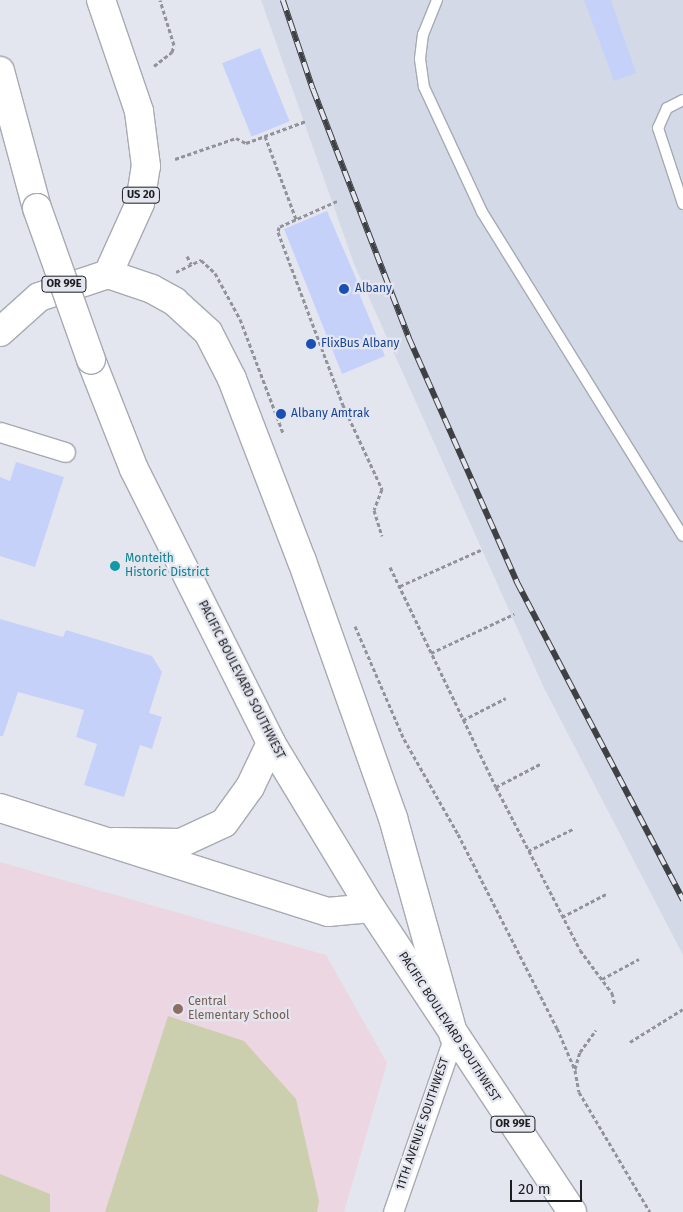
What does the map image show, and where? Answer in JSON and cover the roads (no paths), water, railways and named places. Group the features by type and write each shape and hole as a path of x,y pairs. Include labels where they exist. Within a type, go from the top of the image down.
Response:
{"main road":[{"name":"US 20","path":"101,0 139,110 146,166 140,203 108,274"},
{"name":"PACIFIC BOULEVARD SOUTHWEST","path":"0,70 37,208 91,360 134,470 271,743 371,908 572,1212"},
{"path":"0,300 39,297 108,274 152,289 175,302 208,332 232,379 302,561 393,818 454,1036"},
{"path":"0,332 39,297"},
{"path":"114,842 181,843 224,822 250,787 271,743"},
{"path":"0,808 114,842 188,869 328,912 371,908"}],"street":[{"path":"0,432 64,452"},
{"name":"11TH AVENUE SOUTHWEST","path":"393,1212 454,1036"}],"lane":[{"path":"437,0 422,42 420,59 424,88 482,212 683,536"},
{"path":"683,100 667,108 658,128 683,204"}],"railway":[{"path":"283,0 313,89 409,338 517,582 683,900"}],"place":[{"name":"Albany","path":"344,289"},
{"name":"FlixBus Albany","path":"311,344"},
{"name":"Albany Amtrak","path":"281,414"},
{"name":"Monteith Historic District","path":"115,566"},
{"name":"Central Elementary School","path":"178,1009"}]}
